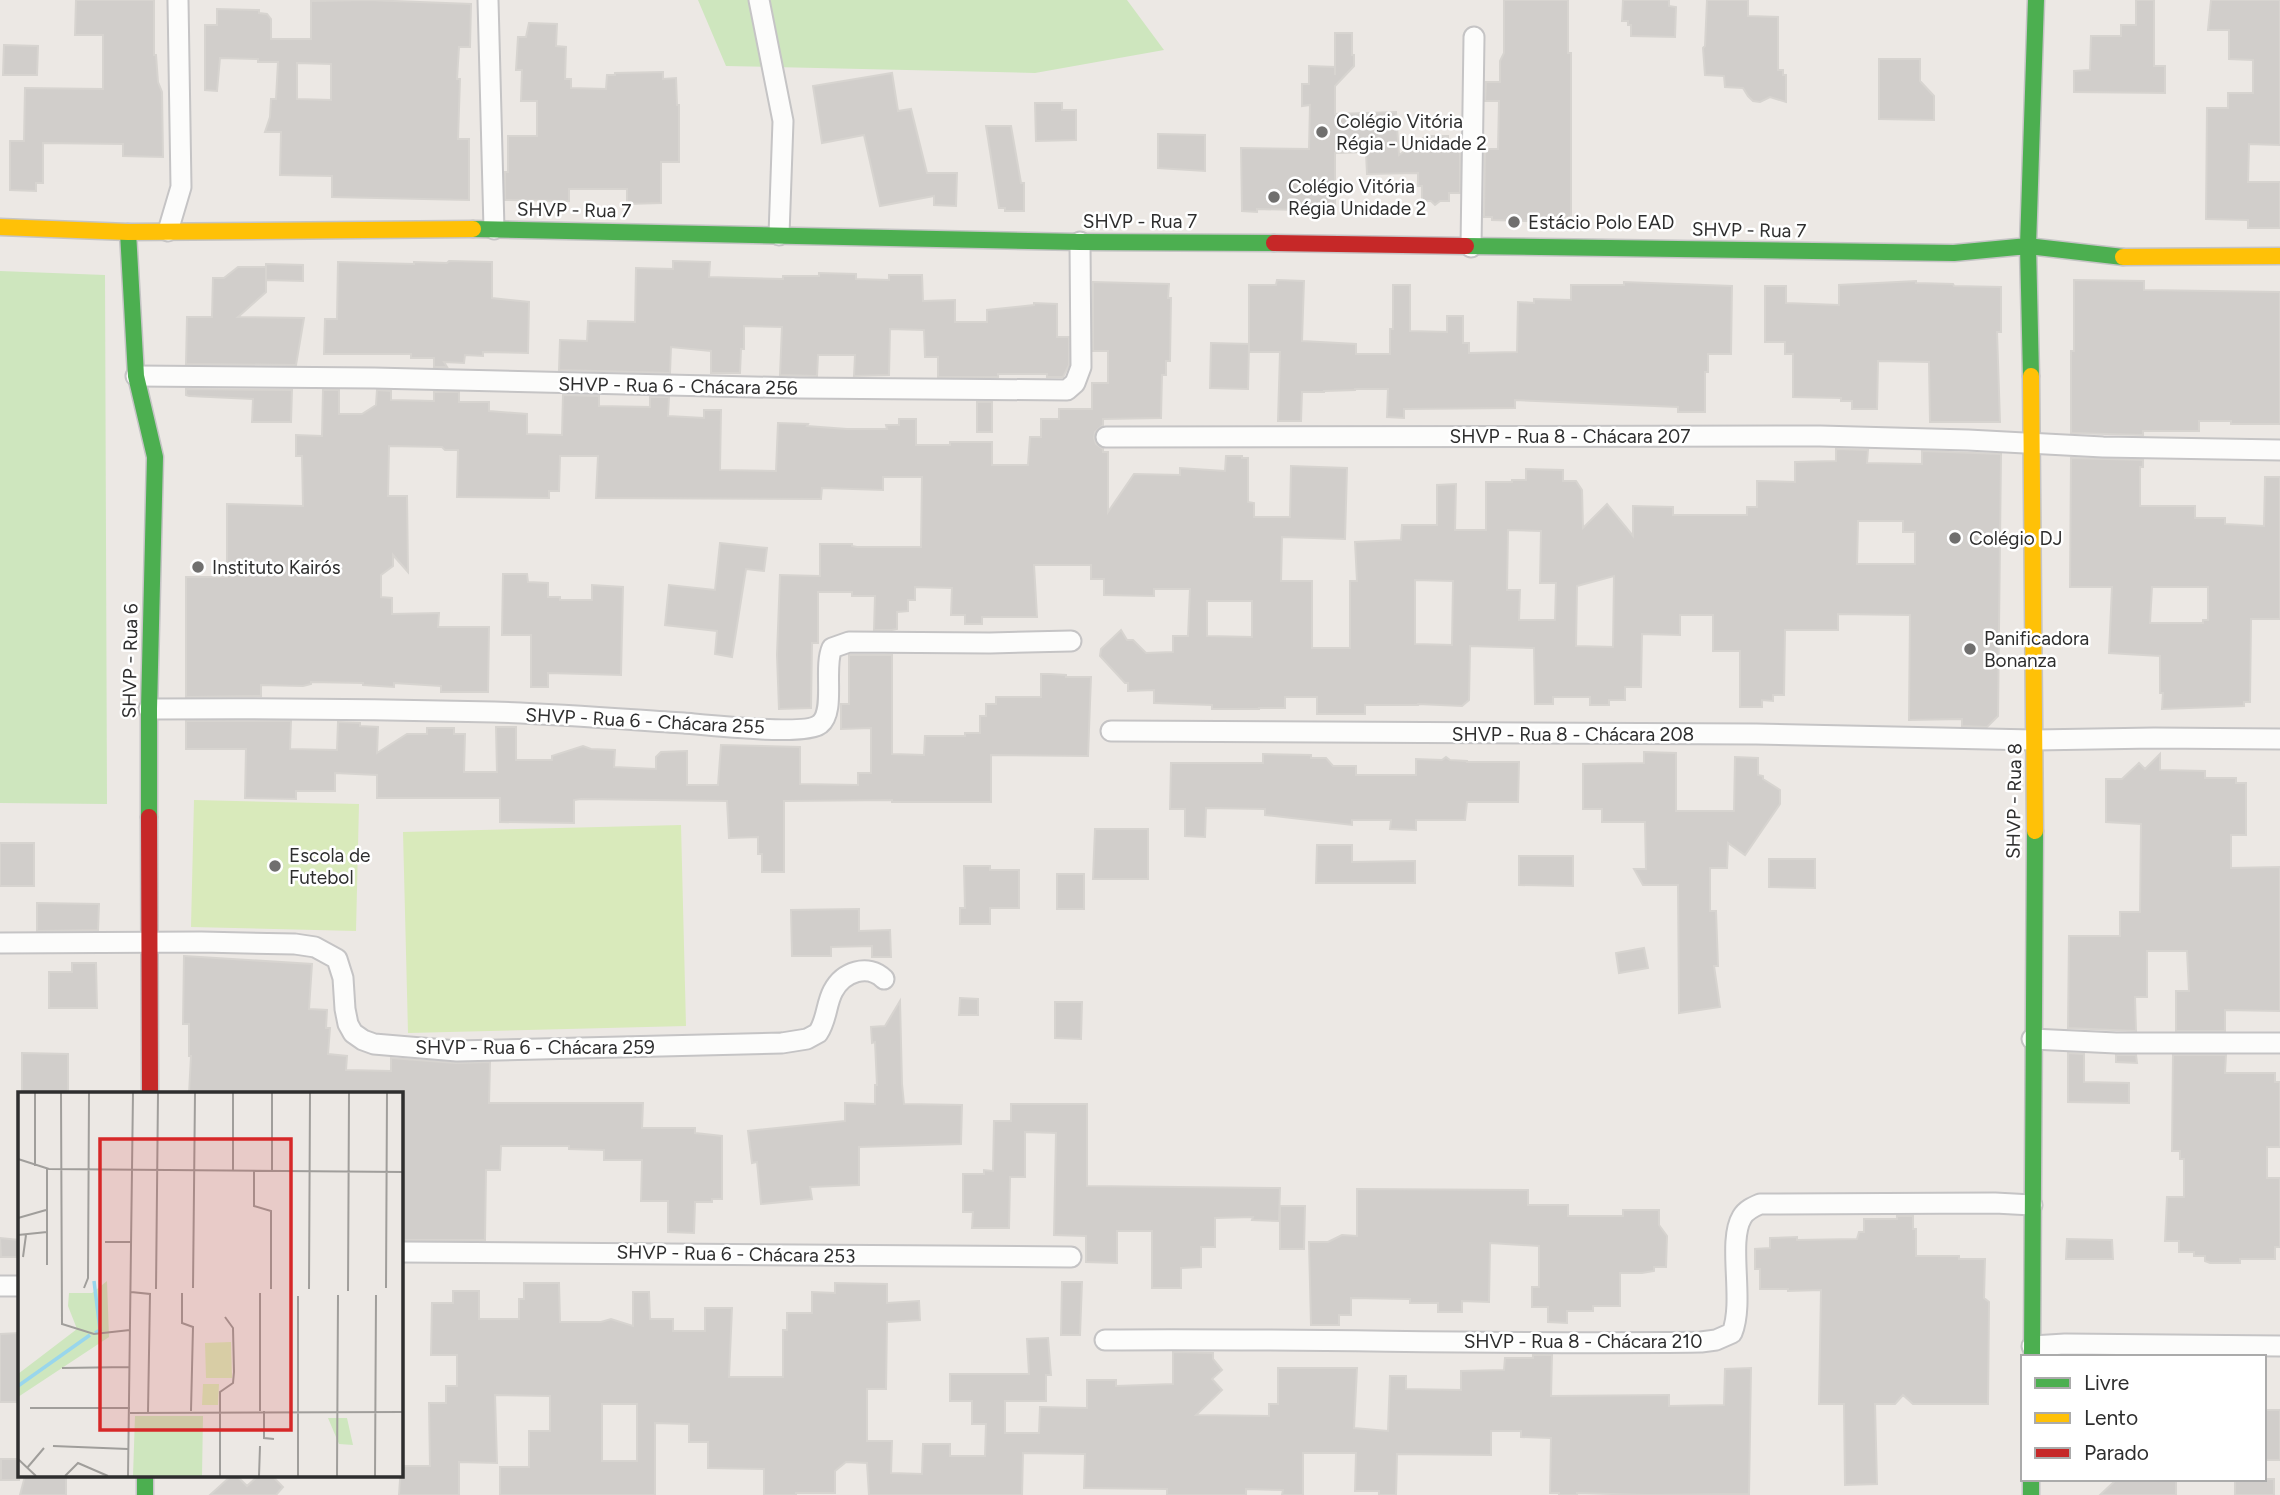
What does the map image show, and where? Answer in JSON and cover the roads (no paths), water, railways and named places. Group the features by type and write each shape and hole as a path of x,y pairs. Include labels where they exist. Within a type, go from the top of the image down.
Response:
{"street":[{"path":"168,232 181,187 178,0"},
{"path":"488,0 494,229"},
{"path":"759,0 783,121 779,235"},
{"name":"SHVP - Rua 8","path":"2032,1351 2034,445 2028,246 2036,0"},
{"path":"1471,247 1474,37"},
{"name":"SHVP - Rua 7","path":"0,227 128,232 494,229 1080,242 1337,243 1954,253 2028,246 2124,257 2280,256"},
{"name":"SHVP - Rua 6","path":"128,232 136,376 155,457 149,709 150,1092"},
{"name":"SHVP - Rua 6 - Chácara 256","path":"136,376 773,388 1067,390 1075,383 1080,368 1080,242"},
{"name":"SHVP - Rua 8 - Chácara 207","path":"1106,437 1820,436 1968,440 2034,445 2280,450"},
{"name":"SHVP - Rua 6 - Chácara 255","path":"149,709 495,712 809,729 822,723 826,717 828,664 832,648 837,644 1071,640"},
{"name":"SHVP - Rua 8 - Chácara 208","path":"1111,730 1743,734 2035,740 2280,739"},
{"name":"SHVP - Rua 6 - Chácara 259","path":"0,943 281,944 315,947 337,959 343,978 348,1024 353,1033 363,1041 390,1046 457,1051 799,1041 818,1033 825,1020 832,993 839,983 850,975 869,970 877,972 884,979"},
{"path":"2032,1040 2092,1043 2280,1042"},
{"name":"SHVP - Rua 8 - Chácara 210","path":"1105,1340 1228,1339 1530,1344 1716,1340 1732,1333 1735,1325 1739,1224 1743,1216 1760,1204 2032,1205"},
{"name":"SHVP - Rua 6 - Chácara 253","path":"402,1252 1072,1257"},
{"path":"0,1286 18,1286"},
{"path":"2032,1351 2065,1344 2280,1346"}],"place":[{"name":"Colégio Vitória Régia - Unidade 2","path":"1322,132"},
{"name":"Colégio Vitória Régia Unidade 2","path":"1274,197"},
{"name":"Estácio Polo EAD","path":"1514,222"},
{"name":"Colégio DJ","path":"1955,538"},
{"name":"Instituto Kairós","path":"198,567"},
{"name":"Panificadora Bonanza","path":"1970,649"},
{"name":"Escola de Futebol","path":"275,866"}]}
